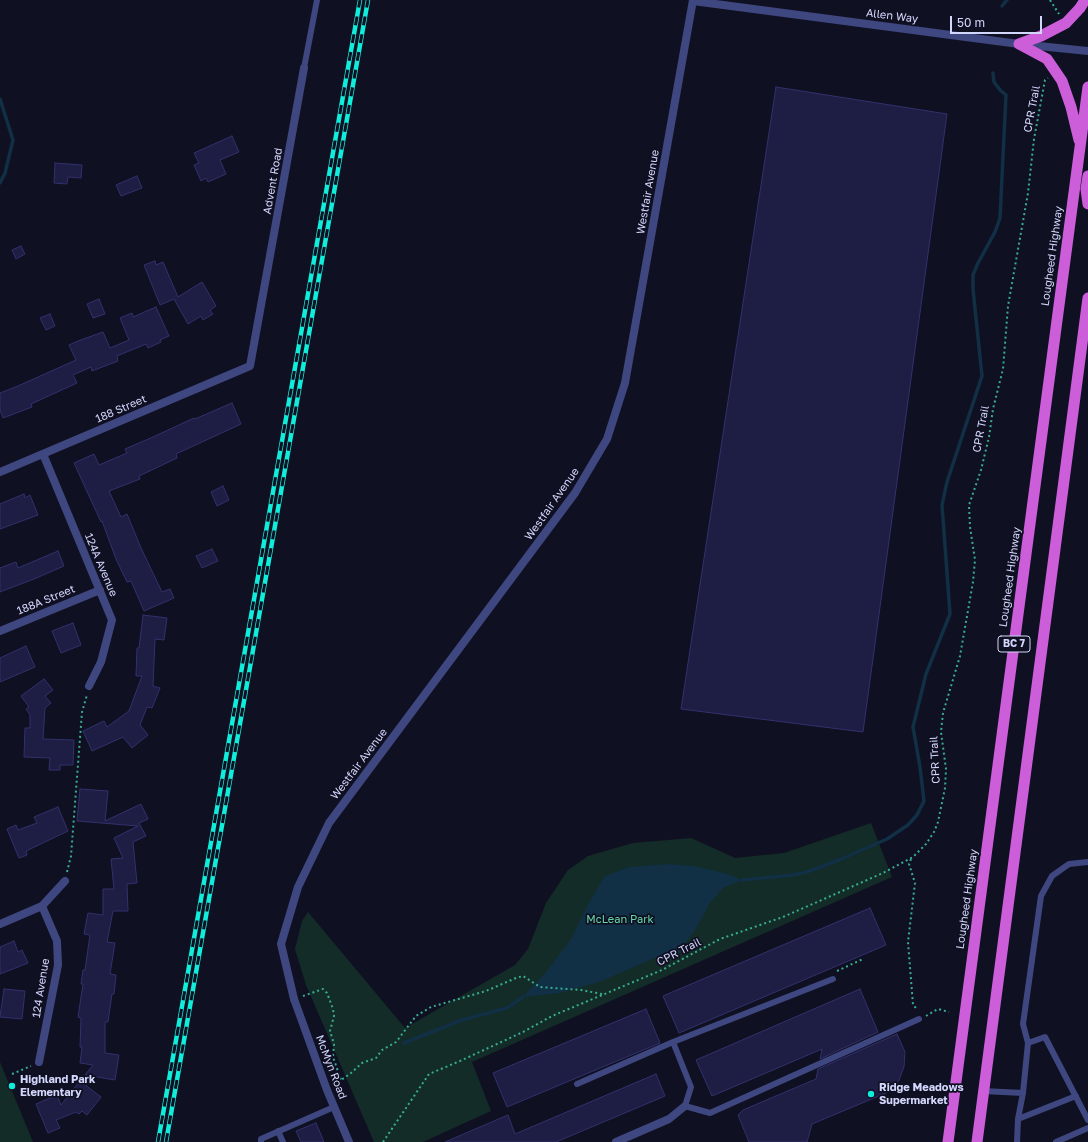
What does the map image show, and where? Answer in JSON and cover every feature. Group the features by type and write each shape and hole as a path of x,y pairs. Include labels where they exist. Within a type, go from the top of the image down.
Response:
{"highway":[{"path":"1019,44 1041,36 1066,23 1080,8 1085,0"},
{"path":"1019,44 1047,59 1062,81 1071,108 1080,146"},
{"name":"Lougheed Highway","path":"948,1142 1088,88"},
{"path":"1088,176 1086,189 1088,204"},
{"name":"BC 7","path":"977,1142 1088,298"}],"street":[{"name":"Allen Way","path":"693,0 1019,44 1088,51"},
{"name":"Westfair Avenue","path":"294,999 281,944 298,887 329,823 576,493 607,439 625,383 693,0"},
{"name":"Advent Road","path":"250,366 304,68"},
{"name":"188 Street","path":"0,472 250,366"},
{"name":"124A Avenue","path":"43,454 112,620 101,662 89,686"},
{"name":"188A Street","path":"0,630 100,590"},
{"path":"0,924 42,906 65,881"},
{"name":"124 Avenue","path":"39,1062 58,965 57,942 42,906"},
{"name":"McMyn Road","path":"294,999 327,1090 349,1142"},
{"path":"616,1142 626,1140 669,1119 685,1106"}],"lane":[{"name":"Advent Road","path":"304,68 317,0"},
{"path":"1017,1142 1018,1119 1023,1093 1028,1043 1023,1024 1041,896 1052,876 1069,864 1088,862"},
{"path":"577,1084 673,1042 833,980"},
{"path":"673,1042 691,1087 685,1106 710,1113 919,1019"},
{"path":"1028,1043 1045,1037 1088,1120"},
{"path":"983,1091 1023,1093"},
{"path":"1018,1119 1076,1096"},
{"path":"260,1142 261,1139 334,1107"},
{"path":"1056,1142 1088,1128"},
{"path":"278,1131 283,1142"}],"path":[{"path":"1050,0 1060,16"},
{"name":"CPR Trail","path":"383,1142 429,1074 523,1032 552,1016 662,970 720,939 784,917 883,873 911,858 926,844 934,832 942,806 945,788 946,769 941,732 944,713 947,696 953,682 960,656 974,582 975,560 970,527 969,505 981,470 989,437 993,409 1003,369 1008,306 1028,193 1034,139 1045,80 1049,77"},
{"path":"65,881 71,856 82,712 89,686"},
{"path":"911,858 909,864 915,883 908,942 913,1005 920,1011"},
{"path":"833,980 833,973 863,959"},
{"path":"327,1090 362,1063 376,1058 382,1050 396,1042 416,1016 431,1007 486,991 523,976 540,987 580,990 602,995"},
{"path":"294,999 323,989 327,993 334,1016 330,1031 334,1044 333,1057 341,1080"},
{"path":"919,1019 938,1010 949,1012"},
{"path":"12,1074 39,1062"}],"green space":[{"name":"McLean Park","path":"871,823 892,877 472,1062 491,1111 423,1142 374,1142 306,985 295,949 302,921 308,912 405,1028 515,965 528,949 546,903 568,870 588,856 633,843 691,838 735,858 784,853"},
{"path":"0,1062 33,1142 0,1142"}],"water":[{"path":"668,864 695,866 731,875 742,880 723,888 710,903 695,930 676,956 657,957 599,982 560,993 523,997 547,971 571,939 588,904 605,876 629,867"}],"building":[{"path":"776,87 947,114 863,732 681,709"},
{"path":"232,136 239,152 220,160 226,174 208,182 206,178 201,181 194,165 199,163 194,153"},
{"path":"55,163 82,165 81,178 68,177 67,184 54,183"},
{"path":"137,176 142,188 121,196 116,185"},
{"path":"21,246 25,254 16,259 12,250"},
{"path":"155,261 156,265 163,262 178,297 202,282 216,306 210,310 213,314 203,320 201,316 188,324 174,299 160,305 144,265"},
{"path":"99,299 105,314 93,318 87,304"},
{"path":"156,307 169,336 160,340 161,342 148,348 146,344 117,356 118,361 92,371 91,367 73,375 77,383 31,404 32,407 3,418 0,410 0,393 76,360 69,345 78,341 103,332 110,348 129,340 120,318 132,313 133,317"},
{"path":"50,314 55,326 46,330 40,318"},
{"path":"232,403 241,424 176,454 177,458 139,476 140,479 109,491 121,517 127,514 162,592 170,589 174,598 144,611 131,581 127,582 116,559 102,521 101,522 74,463 94,454 99,465 127,453 125,449 194,418 195,419"},
{"path":"223,486 229,500 217,506 211,492"},
{"path":"24,494 25,498 30,495 38,515 0,529 0,504"},
{"path":"212,549 218,561 202,568 196,556"},
{"path":"58,551 64,566 0,592 0,568 16,562 18,568"},
{"path":"143,615 167,618 164,640 155,639 153,686 160,688 152,708 147,707 140,725 148,735 132,748 123,737 92,751 83,731 104,721 107,727 129,711 142,676 136,676 137,648 139,648"},
{"path":"73,623 81,645 61,653 52,631"},
{"path":"26,646 35,667 0,682 0,658"},
{"path":"44,679 53,690 45,696 51,703 45,708 43,739 74,740 73,765 60,765 60,770 49,770 50,758 24,757 25,728 30,728 30,715 26,709 29,707 21,696"},
{"path":"80,789 108,791 105,821 141,804 148,819 139,823 146,836 133,842 137,883 127,884 128,911 113,911 107,942 115,943 110,974 116,975 114,994 112,994 108,1022 105,1022 105,1053 119,1055 115,1080 85,1075 93,1065 80,1063 82,1047 80,1047 81,1018 78,1017 83,984 81,984 83,970 85,970 90,935 84,934 88,913 103,915 103,889 114,889 111,859 123,858 114,838 138,826 77,821"},
{"path":"58,807 68,831 26,851 27,855 19,858 7,829 16,825 18,830 37,823 34,817"},
{"path":"870,908 886,945 679,1033 663,996"},
{"path":"14,941 18,952 22,950 28,963 0,974 0,947"},
{"path":"4,989 25,991 22,1019 0,1017"},
{"path":"860,989 878,1032 820,1059 822,1049 712,1096 696,1060"},
{"path":"646,1009 660,1043 507,1107 493,1073"},
{"path":"897,1034 905,1052 904,1067 895,1087 886,1093 812,1124 807,1142 749,1142 738,1115 743,1110 816,1079 818,1069"},
{"path":"656,1074 665,1096 556,1142 445,1142 508,1115 515,1134"},
{"path":"80,1081 101,1097 87,1115 82,1111 79,1114 76,1112 56,1120 60,1128 48,1133 36,1104 57,1095 61,1105"},
{"path":"316,1123 324,1142 301,1142 296,1131"}],"waterway":[{"path":"1002,6 1007,0"},
{"path":"742,880 793,875 807,872 839,860 887,839 908,825 917,815 924,801 913,727 926,674 950,614 942,505 947,482 982,376 973,289 973,275 995,232 1000,218 1006,95 994,82 993,73"},
{"path":"0,99 13,140 5,173 0,183"},
{"path":"404,1043 462,1020 507,1008 523,997"}],"railway":[{"path":"158,1142 360,0"},
{"path":"166,1142 368,0"}],"place":[{"name":"Highland Park Elementary","path":"12,1086"},
{"name":"Ridge Meadows Supermarket","path":"871,1094"}]}
